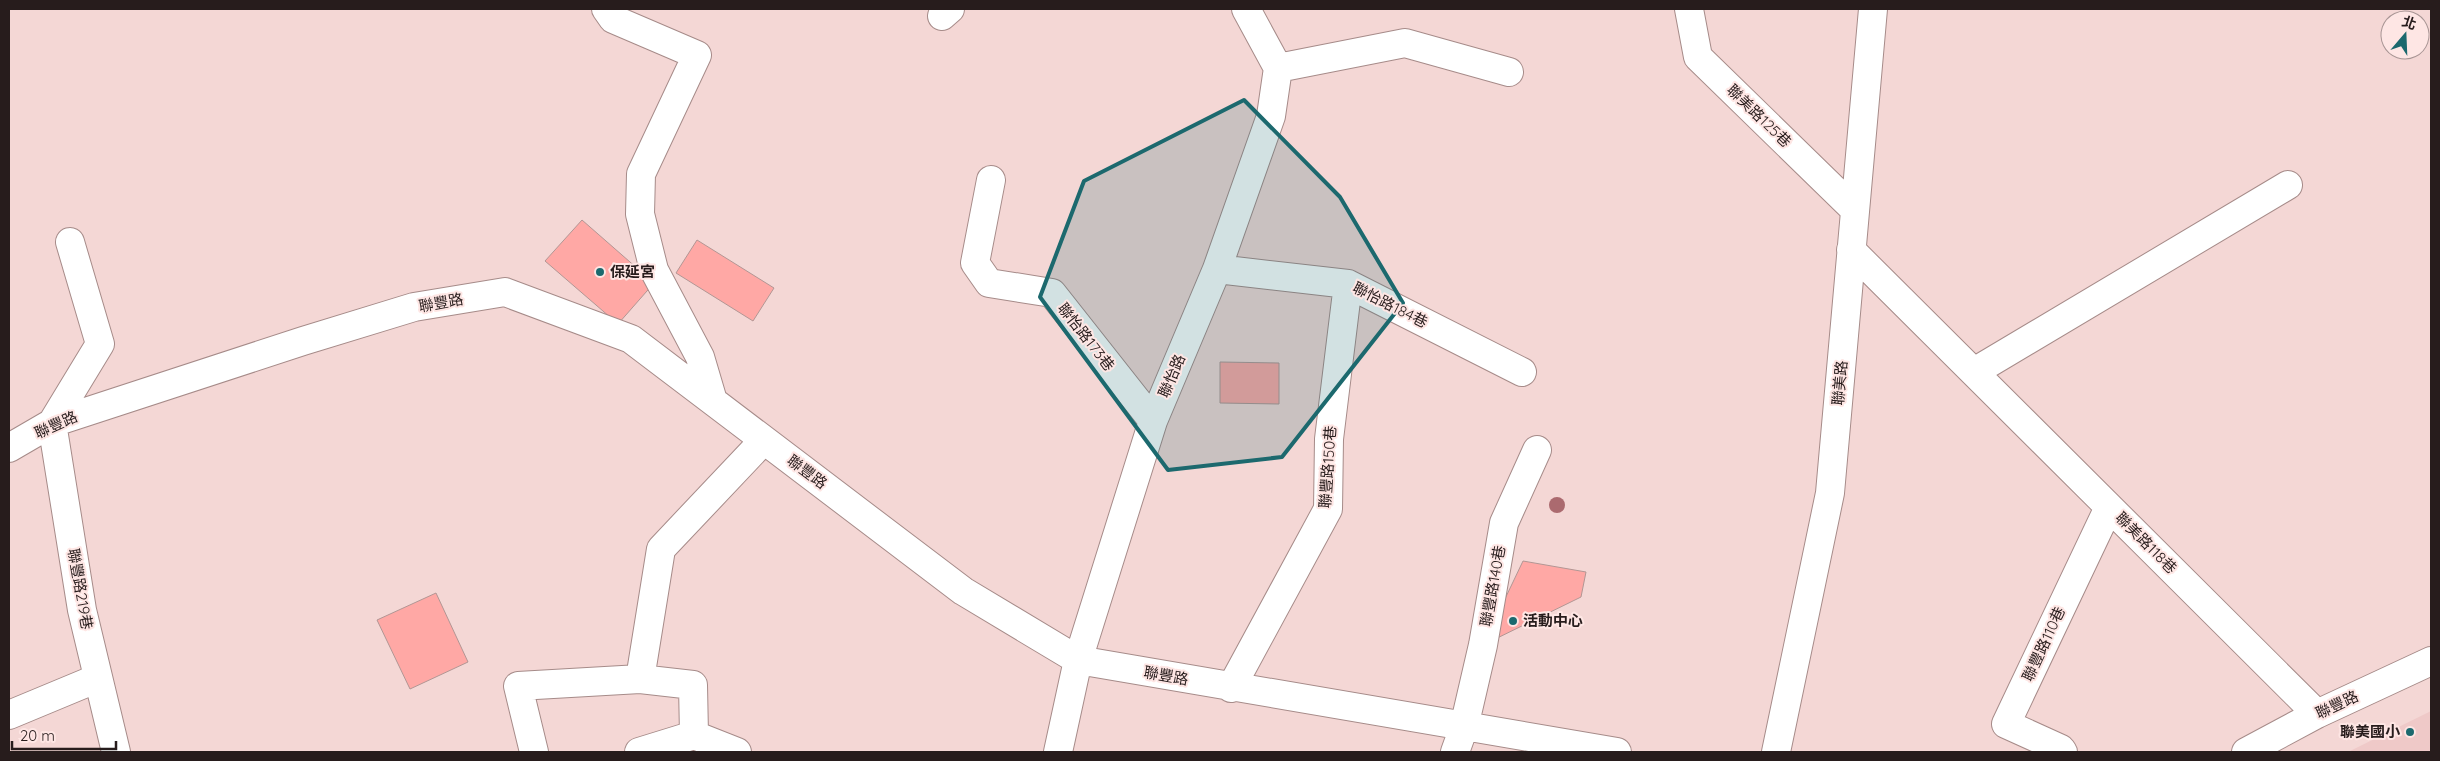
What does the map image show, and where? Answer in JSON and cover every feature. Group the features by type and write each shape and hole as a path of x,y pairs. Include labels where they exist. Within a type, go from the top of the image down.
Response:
{"street":[{"path":"606,9 613,19 697,55 641,174 640,214 654,270 700,357 713,401"},
{"path":"1246,9 1278,68 1405,42 1509,72"},
{"name":"聯美路125巷","path":"1689,9 1698,57 1855,210"},
{"name":"聯美路","path":"1776,752 1830,493 1873,9"},
{"name":"聯怡路","path":"1058,752 1078,660 1153,421 1217,269 1271,116 1278,68"},
{"name":"聯怡路173巷","path":"991,180 975,263 989,283 1052,294 1153,421"},
{"path":"1974,372 2288,185"},
{"path":"52,424 100,344 70,242"},
{"name":"聯美路118巷","path":"1851,250 2317,714"},
{"name":"聯怡路184巷","path":"1217,269 1348,284 1522,372"},
{"name":"聯豐路150巷","path":"1232,688 1328,509 1329,439 1348,284"},
{"name":"聯豐路","path":"9,448 52,424 303,341 414,307 505,292 630,339 963,590 1078,660 1232,688 1617,752"},
{"name":"聯豐路219巷","path":"52,424 82,610 116,752"},
{"path":"640,678 661,549 764,440"},
{"name":"聯豐路140巷","path":"1455,752 1464,727 1483,645 1504,523 1538,450"},
{"name":"聯豐路110巷","path":"2063,752 2061,749 2006,724 2109,507"},
{"name":"聯豐路","path":"2246,752 2317,714 2431,661"},
{"path":"9,715 98,678"},
{"path":"534,752 518,686 640,678 693,685 694,735"},
{"path":"639,752 694,735 737,752"}],"highlighted area":[{"path":"1244,100 1340,197 1403,303 1282,457 1168,470 1040,297 1084,181"}],"shaded area":[{"name":"聯美國小","path":"2431,711 2431,752 2348,752"}],"building":[{"name":"保延宮","path":"582,220 654,283 618,324 545,261"},
{"path":"697,240 774,288 753,321 676,273"},
{"path":"1220,362 1279,363 1279,404 1220,403"},
{"name":"活動中心","path":"1523,561 1586,572 1581,597 1483,645"},
{"path":"436,593 468,662 410,689 377,620"}],"place":[{"name":"保延宮","path":"600,272"},
{"name":"活動中心","path":"1513,621"},
{"name":"聯美國小","path":"2410,732"}]}
